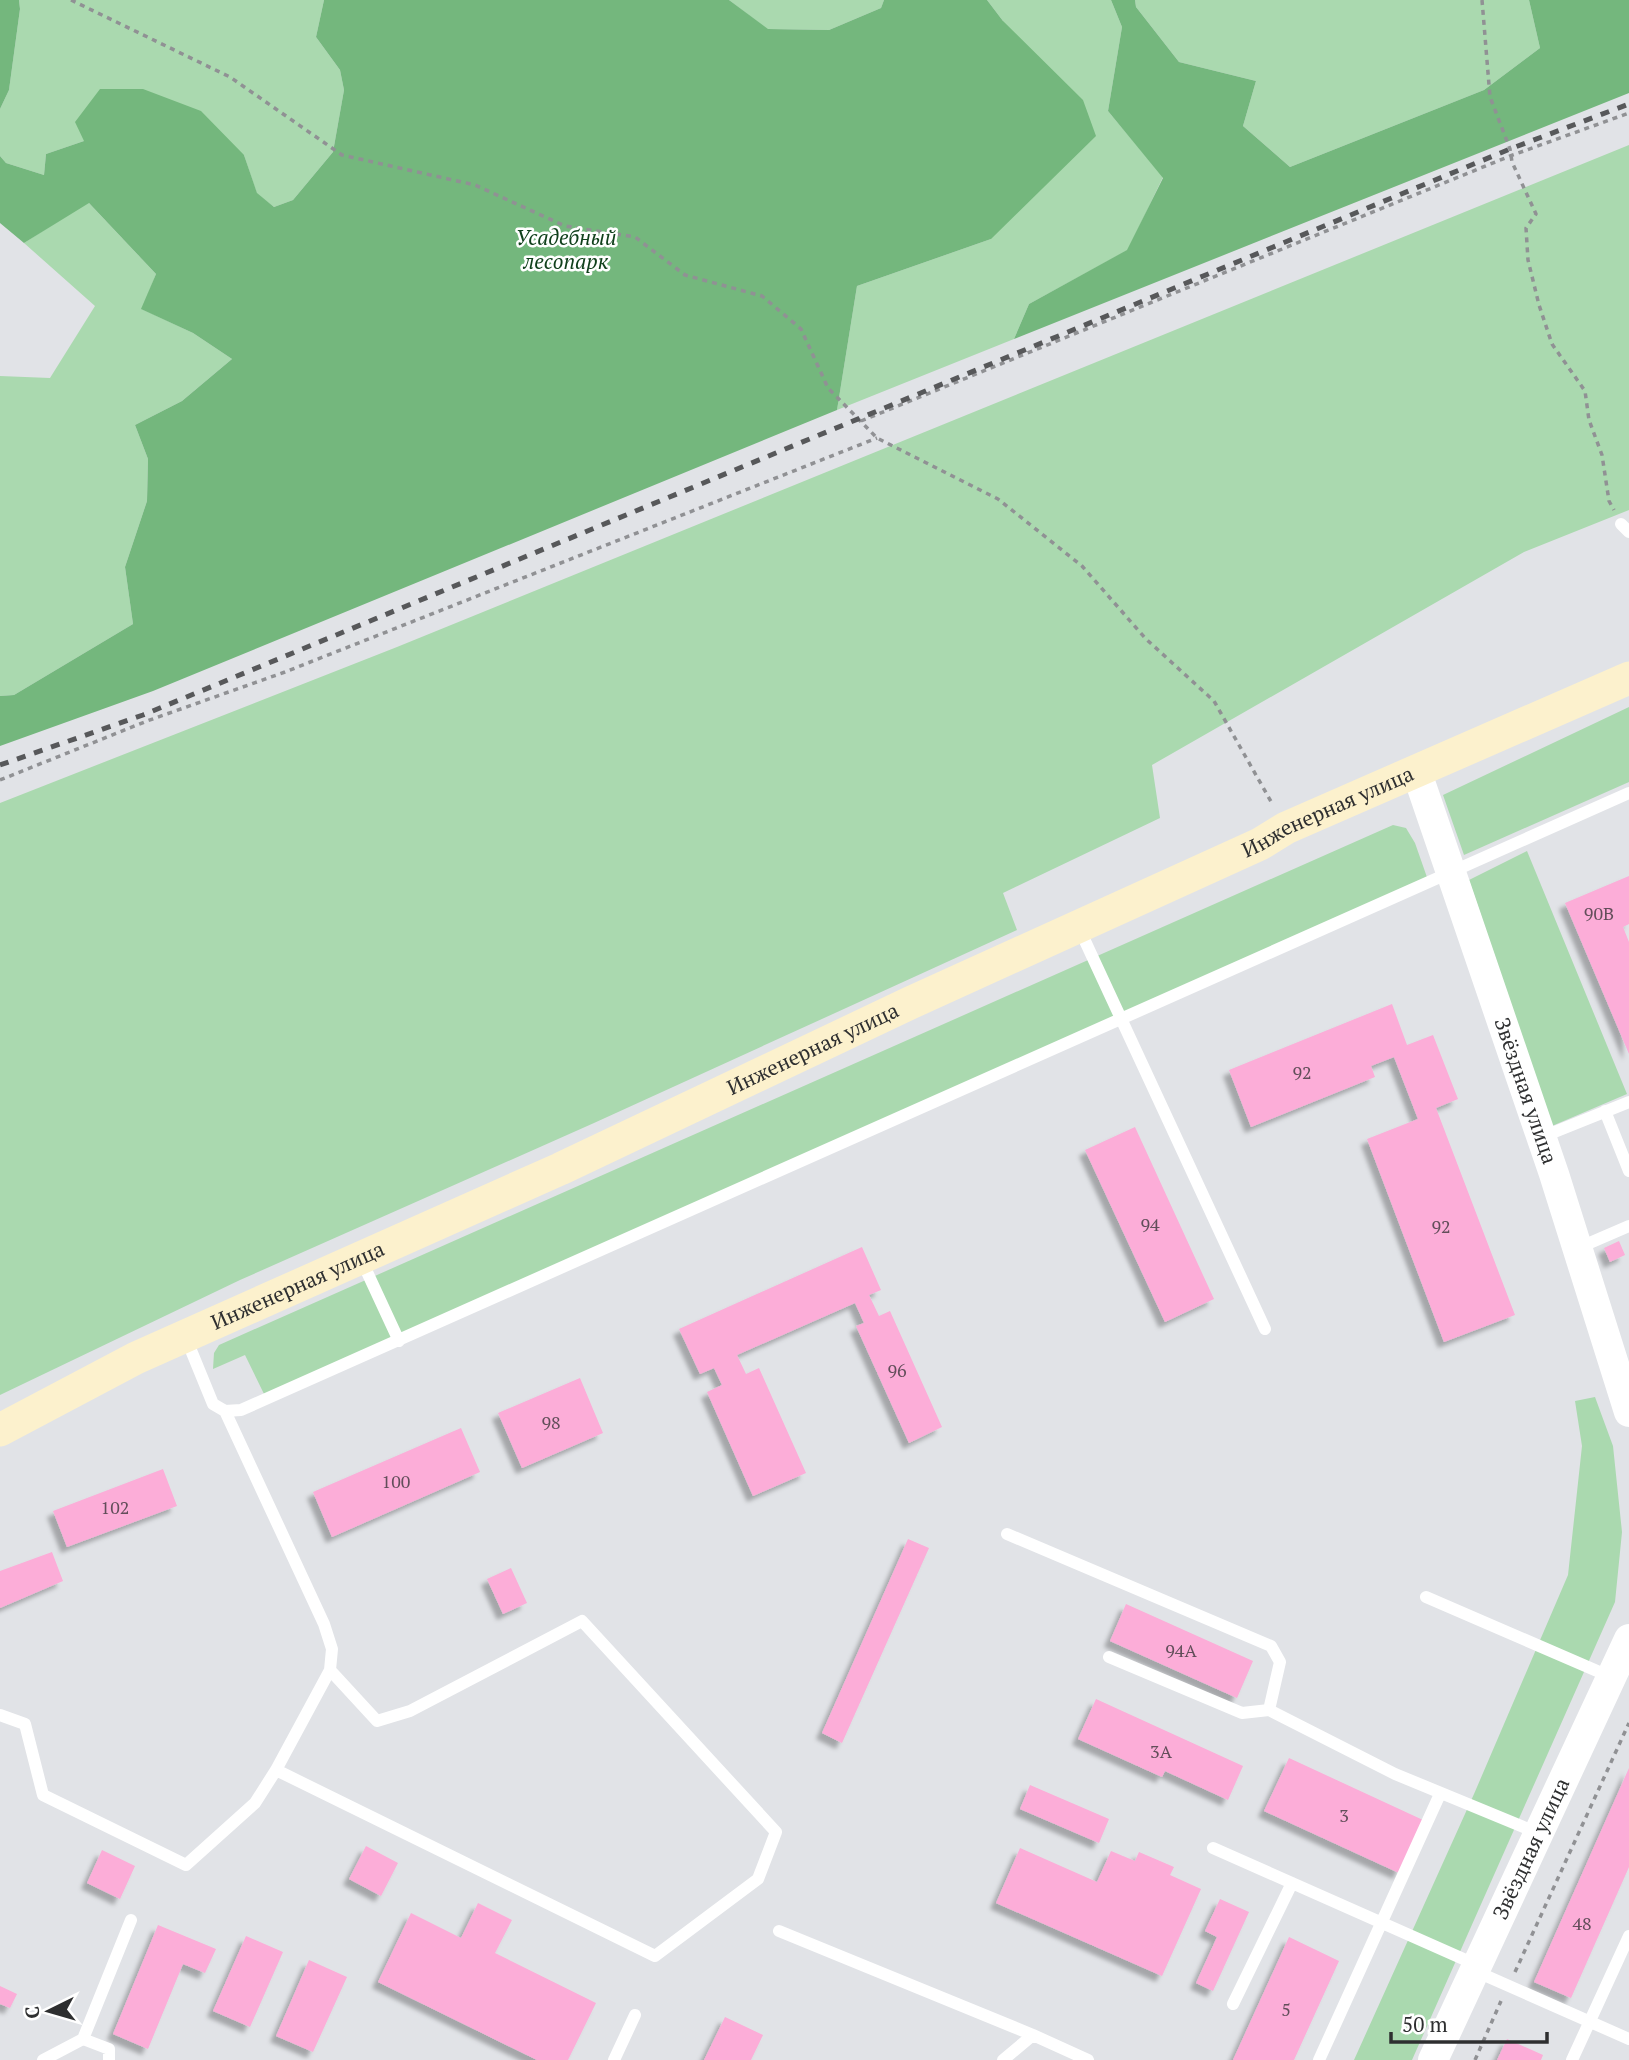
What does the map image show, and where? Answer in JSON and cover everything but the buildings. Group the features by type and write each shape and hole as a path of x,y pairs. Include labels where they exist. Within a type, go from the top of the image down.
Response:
{"main road":[{"name":"Инженерная улица","path":"0,1430 136,1358 560,1169 910,1003 1260,844 1286,828 1629,678"}],"street":[{"name":"Звёздная улица","path":"1417,773 1542,1137 1629,1412"},
{"name":"Звёздная улица","path":"1433,2060 1629,1639"}],"lane":[{"path":"225,1411 241,1410 399,1341 1629,793"},
{"path":"1079,928 1265,1329"},
{"path":"1542,1137 1629,1102"},
{"path":"1605,1111 1629,1171"},
{"path":"1578,1248 1628,1229"},
{"path":"361,1259 399,1341"},
{"path":"0,1715 25,1724 43,1796 186,1865 255,1803 330,1670 332,1649 324,1624 225,1411 214,1404 186,1337"},
{"path":"1007,1534 1271,1646 1280,1662 1269,1710"},
{"path":"1426,1597 1611,1677"},
{"path":"276,1770 655,1956 758,1879 776,1832 582,1621 410,1711 377,1721 330,1670"},
{"path":"1109,1657 1242,1713 1269,1710 1395,1774 1539,1833"},
{"path":"1319,2060 1440,1794"},
{"path":"1213,1848 1382,1923 1508,1986 1629,2039"},
{"path":"1233,2004 1292,1883"},
{"path":"43,2060 83,2039 131,1920"},
{"path":"779,1931 1088,2060"},
{"path":"1572,2060 1629,1936"},
{"path":"614,2060 635,2015"},
{"path":"1003,2060 1033,2035"},
{"path":"83,2039 109,2049 109,2060"}],"path":[{"path":"71,0 230,77 342,155 475,186 565,226 635,237 685,275 762,296 801,329 828,388 877,438 998,499 1082,566 1146,639 1214,701 1286,828"},
{"path":"1482,0 1490,97 1510,149 1510,156 1536,214 1526,228 1528,260 1539,305 1552,344 1585,391 1589,420 1602,455 1609,502 1625,528"},
{"path":"861,421 1510,156 1629,113"},
{"path":"0,780 147,721 285,672 877,438"},
{"path":"1475,2060 1629,1723"}],"green space":[{"path":"0,0 19,0 20,9 9,90 0,109"},
{"path":"19,0 324,0 316,37 340,70 344,90 333,152 293,200 274,207 257,194 244,155 84,141 46,154 44,175 6,163 0,156 0,109 9,90"},
{"name":"Усадебный лесопарк","path":"324,0 729,0 768,29 829,30 881,8 884,0 987,0 1003,21 1083,100 1096,136 991,239 857,286 837,410 153,691 0,746 0,696 14,695 133,624 125,567 147,501 148,459 135,425 182,401 232,359 193,333 141,309 156,274 89,203 24,243 0,223 0,156 6,163 44,175 46,154 84,141 75,122 100,89 143,89 201,111 244,155 257,193 274,207 293,200 333,152 344,90 340,70 316,37"},
{"path":"729,0 884,0 881,8 829,30 767,29"},
{"path":"987,0 1111,0 1122,27 1108,111 1163,177 1128,250 1029,304 1014,339 837,410 857,286 991,239 1003,21"},
{"path":"1111,0 1135,0 1136,7 1179,62 1256,81 1243,126 1290,167 1484,90 1540,48 1529,0 1629,0 1629,93 1014,339 1029,304 1127,250 1163,178 1108,111 1122,27"},
{"path":"1135,0 1529,0 1540,48 1484,90 1290,167 1243,126 1256,81 1179,62 1136,7"},
{"path":"1629,145 1629,510 1524,552 1152,765 1160,818 1003,893 1017,930 594,1123 240,1280 0,1395 0,803 397,647"},
{"path":"88,202 156,274 142,309 193,333 232,359 182,401 135,425 148,459 147,501 125,567 133,624 14,695 0,696 0,376 50,378 95,306 24,243"},
{"path":"1629,707 1629,782 1464,855 1443,795"},
{"path":"1393,825 1406,828 1415,843 1429,883 265,1396 245,1355 213,1369 214,1353 219,1345"},
{"path":"1527,851 1627,1094 1552,1126 1469,880"},
{"path":"1595,1397 1613,1446 1622,1532 1615,1602 1412,2060 1354,2060 1474,1794 1568,1575 1582,1446 1575,1401"}],"railway":[{"path":"0,765 143,715 1510,149 1629,104"}]}
